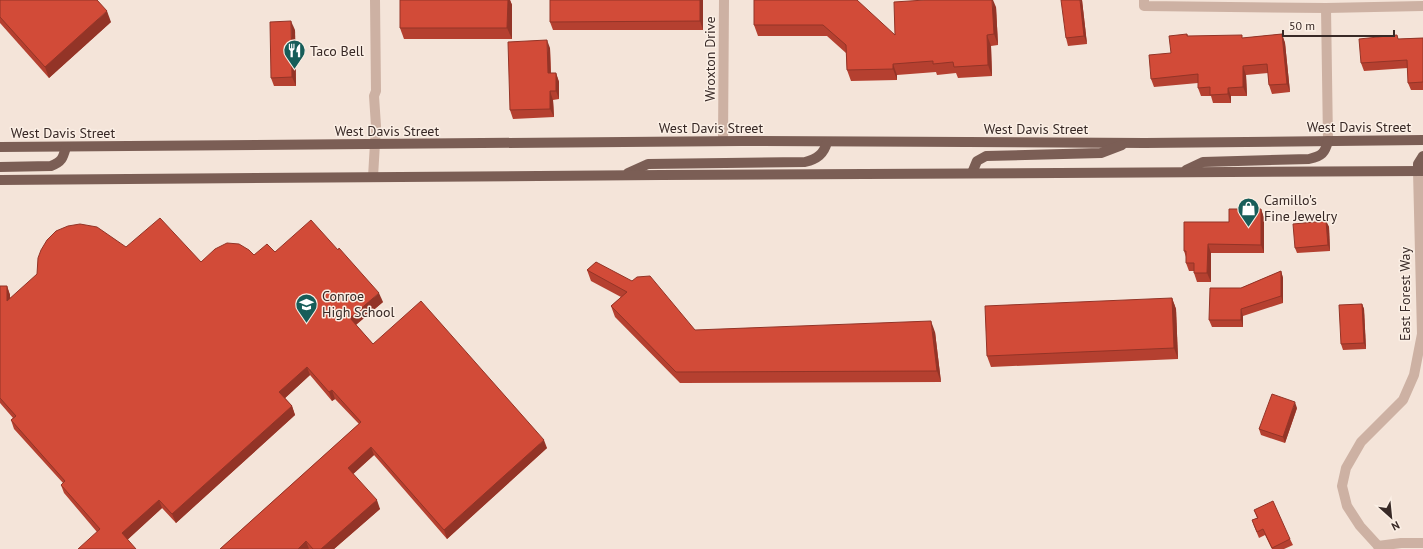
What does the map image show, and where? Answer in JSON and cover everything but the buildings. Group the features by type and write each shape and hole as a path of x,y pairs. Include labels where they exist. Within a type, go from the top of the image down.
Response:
{"main road":[{"name":"West Davis Street","path":"0,147 723,141 1126,143 1423,140"},
{"path":"1183,172 1203,162 1309,159 1318,157 1326,150 1328,141"},
{"path":"622,175 648,164 805,162 820,156 825,149 827,142"},
{"path":"972,173 977,161 986,156 1101,154 1126,143"},
{"path":"0,167 51,166 58,164 63,158 66,147"},
{"path":"0,180 1420,171 1418,164 1423,156"}],"street":[{"path":"373,177 376,126 374,96 376,91 375,0"},
{"name":"Wroxton Drive","path":"723,141 724,0"},
{"path":"1144,3 1326,8 1423,6"},
{"path":"1326,8 1328,141"},
{"name":"East Forest Way","path":"1380,548 1360,526 1347,506 1342,486 1346,468 1361,442 1403,400 1414,375 1422,334 1420,171"},
{"path":"1380,548 1401,543 1423,543"}],"place":[{"name":"Taco Bell","path":"295,70"},
{"name":"Camillo's Fine Jewelry","path":"1248,228"},
{"name":"Conroe High School","path":"306,324"}]}
